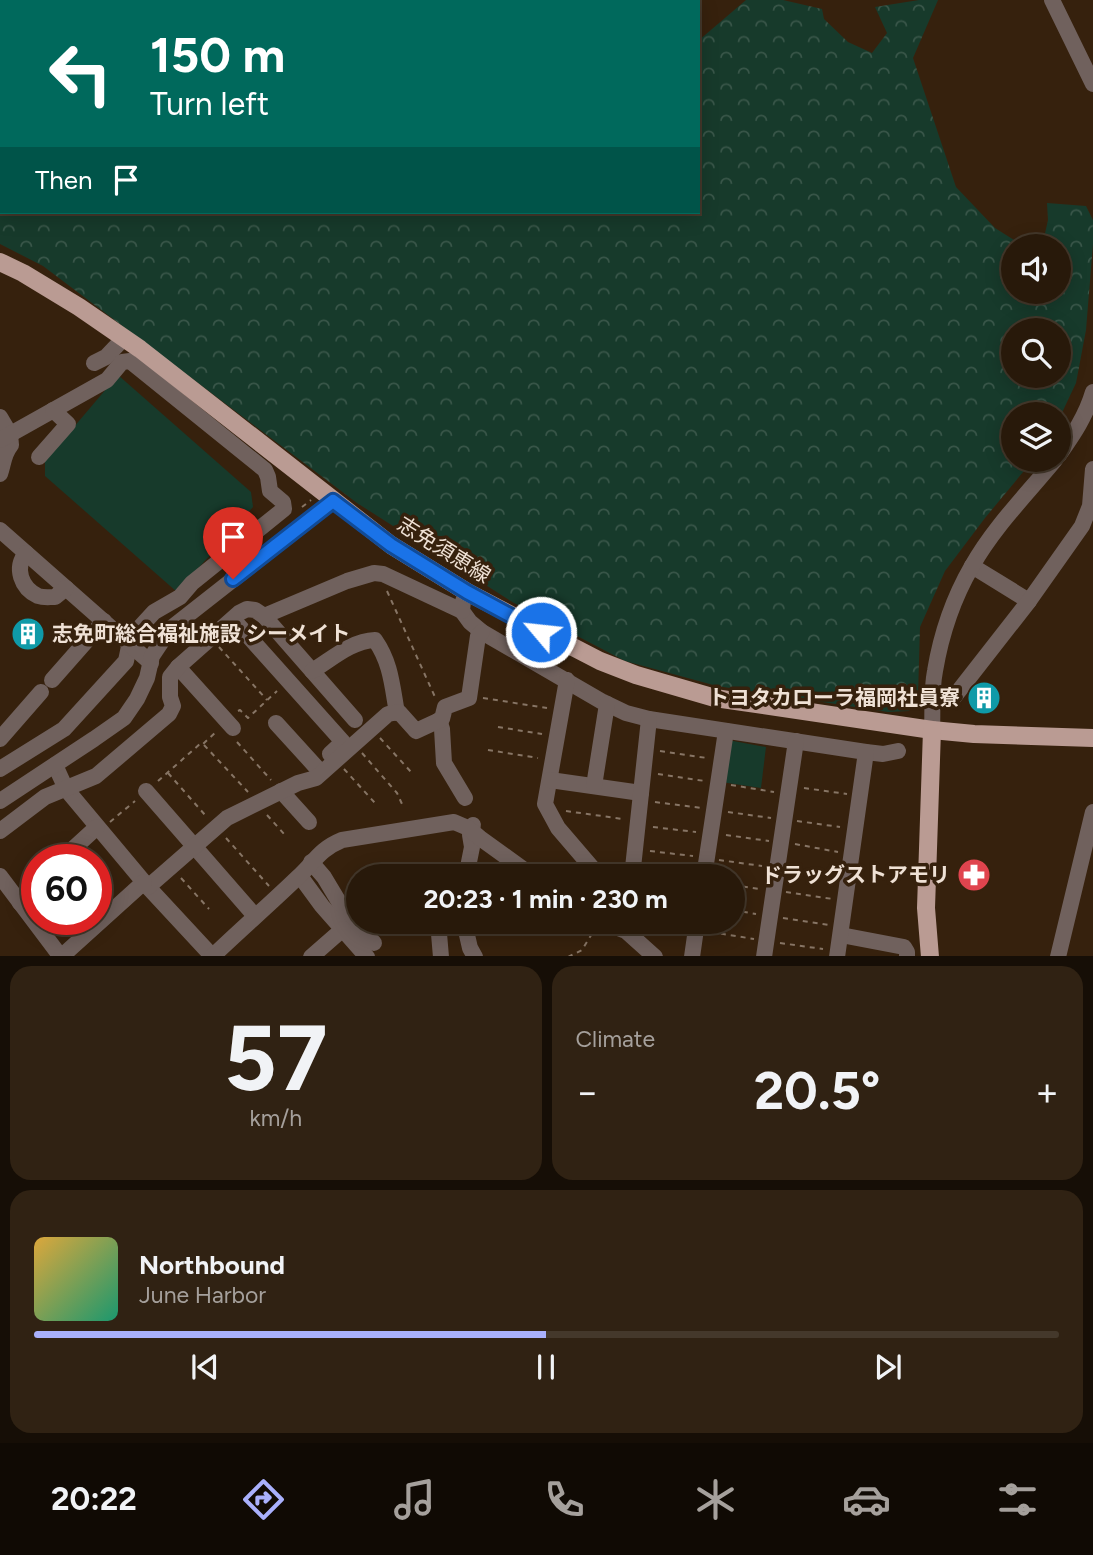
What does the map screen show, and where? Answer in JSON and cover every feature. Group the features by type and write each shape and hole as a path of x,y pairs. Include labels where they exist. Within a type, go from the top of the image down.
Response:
{"main road":[{"name":"志免須恵線","path":"0,262 79,307 140,349 391,545 467,592 600,661 636,675 715,698 932,730 1093,738"},
{"path":"930,956 926,908 932,730"}],"street":[{"path":"1052,0 1093,85"},
{"path":"94,363 106,357 124,338"},
{"path":"0,769 64,729 126,661 131,637 154,612 180,597 192,583 284,509 282,502 270,491 265,470 130,361 122,362 107,380 5,437"},
{"path":"1071,438 1092,401"},
{"path":"39,457 68,424 53,410"},
{"path":"202,427 218,410"},
{"path":"0,417 5,437 11,445 5,452 0,474"},
{"path":"954,697 1029,601 1082,526 1091,506 1093,469"},
{"path":"932,730 934,674 951,611 972,566 994,533 1045,472"},
{"path":"0,801 124,718 147,677 152,656 170,629 333,501"},
{"path":"0,530 151,663"},
{"path":"26,553 20,568 27,587 41,598 55,597 66,588"},
{"path":"972,566 1029,601"},
{"path":"264,616 347,581 374,573 387,576 462,611 482,632 626,713 649,719 866,752 883,754 898,751"},
{"path":"462,611 467,592"},
{"path":"0,831 45,797 96,776 169,714 173,706 170,677 178,667 247,609 255,610 264,616 355,720"},
{"path":"45,935 60,955 228,818 298,783 313,773 343,742 233,619"},
{"path":"0,739 104,621"},
{"path":"465,798 444,763 441,717 445,707 470,698 478,636 482,632"},
{"path":"312,671 353,645 364,640 375,640 391,672 397,713"},
{"path":"178,667 227,725"},
{"path":"567,680 545,804 558,828 589,864"},
{"path":"594,786 607,704"},
{"path":"276,723 316,778 388,714 399,712 416,731 441,717"},
{"path":"633,864 649,719"},
{"path":"706,864 726,731"},
{"path":"765,949 796,741"},
{"path":"866,752 839,942 904,947 906,956"},
{"path":"55,765 66,789 146,885 220,954 328,845 352,838 454,822 473,825 519,864"},
{"path":"550,780 641,796"},
{"path":"146,791 256,916"},
{"path":"281,792 309,822"},
{"path":"1058,956 1093,813"},
{"path":"468,864 473,825"},
{"path":"80,844 99,829"},
{"path":"312,862 370,950"},
{"path":"0,876 21,904"},
{"path":"300,876 343,929 370,950"},
{"path":"312,956 343,929"},
{"path":"439,934 441,956"},
{"path":"467,934 473,954"},
{"path":"633,934 654,956"},
{"path":"692,956 695,934"}],"path":[{"path":"387,576 385,583 388,595 441,717"},
{"path":"211,638 267,700"},
{"path":"99,829 201,743 227,725 240,710 248,718 288,681"},
{"path":"470,696 562,710"},
{"path":"227,725 281,792"},
{"path":"498,727 557,737"},
{"path":"372,729 412,773"},
{"path":"203,744 285,835"},
{"path":"355,744 397,793 402,804"},
{"path":"646,749 722,760"},
{"path":"488,750 553,761"},
{"path":"337,760 375,803"},
{"path":"167,772 278,896"},
{"path":"643,772 718,783 860,796"},
{"path":"641,796 714,810 856,828"},
{"path":"548,809 852,854"},
{"path":"635,849 849,877"},
{"path":"171,867 209,909"},
{"path":"745,887 845,901"},
{"path":"112,890 123,901"},
{"path":"745,912 770,916 839,942"},
{"path":"570,956 582,950 593,934"},
{"path":"720,934 765,949 839,942"}],"green space":[{"path":"746,0 783,0 822,9 824,19 848,42 872,53 887,33 875,7 938,0 913,58 956,187 995,228 1004,234 1001,234 1001,304 1071,304 1071,234 1045,234 1048,220 1047,203 1086,206 1093,220 1086,330 1076,383 1067,402 1001,402 1001,472 1023,472 945,571 920,627 918,696 909,711 888,712 717,686 625,661 514,603 357,503 43,266 0,244 0,214 700,214 700,39"},
{"path":"118,375 251,492 253,507 177,592 45,476 45,461"},
{"path":"728,740 766,747 761,788 721,782"}],"place":[{"name":"志免町総合福祉施設 シーメイト","path":"28,634"},
{"name":"トヨタカローラ福岡社員寮","path":"984,698"},
{"name":"ドラッグストアモリ","path":"974,875"}],"route":[{"path":"233,579 333,501 391,545 467,592 541,632"}]}
